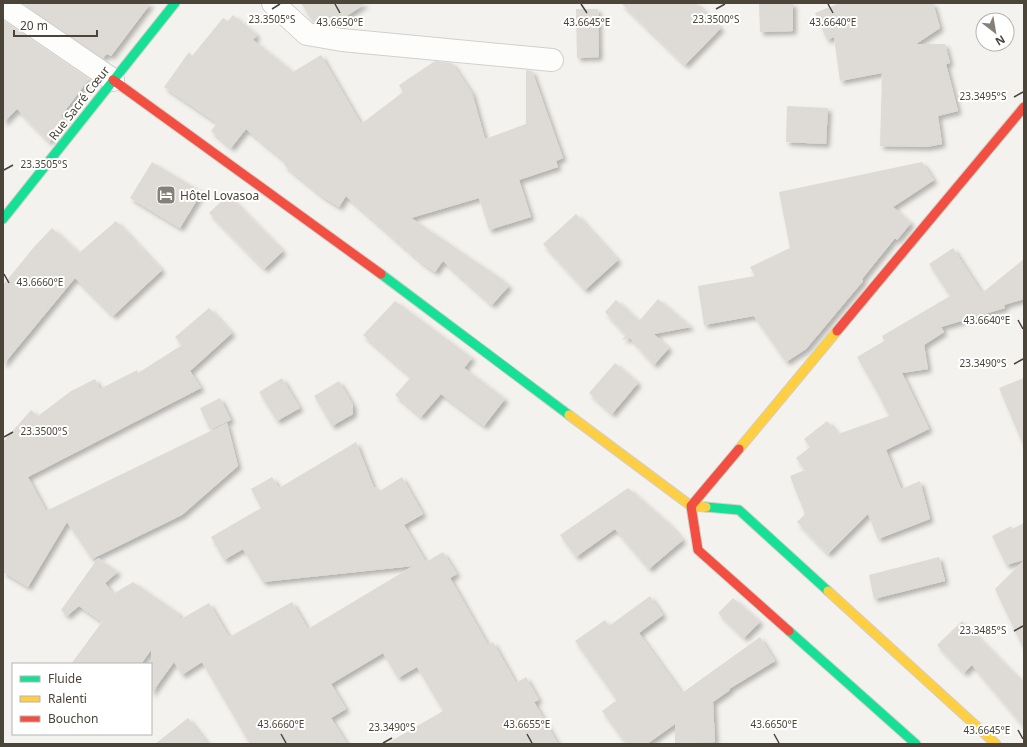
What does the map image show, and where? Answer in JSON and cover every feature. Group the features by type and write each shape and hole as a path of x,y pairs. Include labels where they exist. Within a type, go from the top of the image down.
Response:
{"street":[{"name":"Rue Sacré Cœur","path":"3,219 175,3"},
{"path":"273,3 307,34 342,40 552,60"},
{"path":"3,5 113,80 406,293 691,506 739,510 996,744"},
{"path":"916,744 698,550 691,506 1024,106"}],"building":[{"path":"22,3 151,3 111,56 107,54 103,58"},
{"path":"301,3 366,3 332,26 313,22"},
{"path":"621,3 696,3 721,28 685,65"},
{"path":"759,3 793,3 793,31 760,32"},
{"path":"840,3 933,3 940,28 916,44 945,44 950,63 946,64 958,111 938,116 942,144 927,147 880,146 882,73 840,81 834,37 827,40 815,13"},
{"path":"576,9 598,9 599,57 577,58"},
{"path":"233,15 257,35 253,40 293,72 321,55 361,124 403,92 399,85 435,61 452,63 472,93 485,139 526,124 526,70 532,71 563,158 556,161 558,167 519,180 531,217 489,230 479,198 411,218 497,276 509,286 492,305 443,261 435,272 422,263 346,196 339,207 322,196 284,165 286,162 246,129 231,148 211,131 217,123 164,87 189,52 192,56 223,18 228,21"},
{"path":"3,20 89,79 61,116 66,120 49,142 17,109 3,123"},
{"path":"787,106 828,108 826,144 786,142"},
{"name":"Hôtel Lovasoa","path":"152,162 202,192 180,228 130,198"},
{"path":"922,162 934,180 893,207 911,223 897,240 895,238 862,279 863,281 806,349 786,362 754,316 704,325 698,286 755,276 750,267 790,248 779,192"},
{"path":"228,195 283,251 264,269 209,213"},
{"path":"576,214 618,260 585,290 543,244"},
{"path":"116,221 162,270 113,316 75,278 3,365 3,285 34,247 52,228 79,253"},
{"path":"953,248 982,293 1024,259 1024,299 1004,305 1005,308 941,327 944,332 924,345 928,369 902,373 929,429 886,450 901,489 920,481 930,519 878,539 868,514 828,554 797,522 805,514 790,476 805,470 796,458 810,447 804,439 827,421 838,434 889,416 857,357 884,341 882,336 950,296 929,264"},
{"path":"658,299 691,327 654,334 669,348 654,365 630,338 622,340 626,335 605,312 616,300 639,321"},
{"path":"395,301 472,358 464,368 505,399 484,426 441,394 421,417 395,395 411,377 363,335"},
{"path":"209,308 232,333 190,371 201,388 28,477 46,511 227,423 238,466 182,515 92,559 67,522 28,587 3,572 3,442 31,410 38,416 71,391 95,379 100,389 137,370 138,373 182,345 175,337"},
{"path":"615,363 638,383 612,414 589,393"},
{"path":"282,378 300,408 277,421 259,392"},
{"path":"1024,378 1024,447 999,388"},
{"path":"339,381 353,405 353,414 332,426 314,396"},
{"path":"220,398 231,420 210,430 200,408"},
{"path":"356,442 374,488 377,487 378,492 402,477 423,514 404,525 426,562 443,552 457,574 450,578 488,645 493,642 516,683 526,677 539,700 534,702 558,744 386,744 443,711 417,667 398,678 383,653 331,684 346,709 331,718 347,744 250,744 202,662 182,675 174,662 152,693 151,650 142,663 72,663 102,622 79,606 67,616 61,610 98,558 118,572 105,583 113,594 133,582 178,613 181,619 209,603 229,637 292,602 308,629 413,566 263,582 243,549 224,560 211,537 261,508 251,489 272,477 279,488"},
{"path":"628,488 668,523 683,540 649,569 615,529 576,557 560,535"},
{"path":"1024,523 1024,560 1006,565 992,536 1011,526 1012,529"},
{"path":"939,557 945,581 874,599 869,575"},
{"path":"1024,560 1024,650 995,589"},
{"path":"650,596 663,615 639,633 682,693 760,637 775,661 729,689 730,690 713,702 715,742 675,744 675,724 647,744 626,744 602,711 617,700 575,641 605,620 609,626"},
{"path":"733,598 760,622 744,638 718,613"},
{"path":"962,621 1024,684 1024,727 972,665 964,673 937,645"},
{"path":"188,718 208,744 155,744"}],"traffic: fast":[{"path":"3,219 175,3"},
{"path":"381,274 569,415"},
{"path":"706,507 739,510 828,591"},
{"path":"789,631 916,744"}],"traffic: slow":[{"path":"739,449 837,331"},
{"path":"569,415 691,506 706,507"},
{"path":"828,591 996,744"}],"traffic: jam":[{"path":"113,80 381,274"},
{"path":"837,331 1024,107"},
{"path":"739,449 691,506 698,550 789,631"}],"place":[{"name":"Hôtel Lovasoa","path":"166,195"}]}
